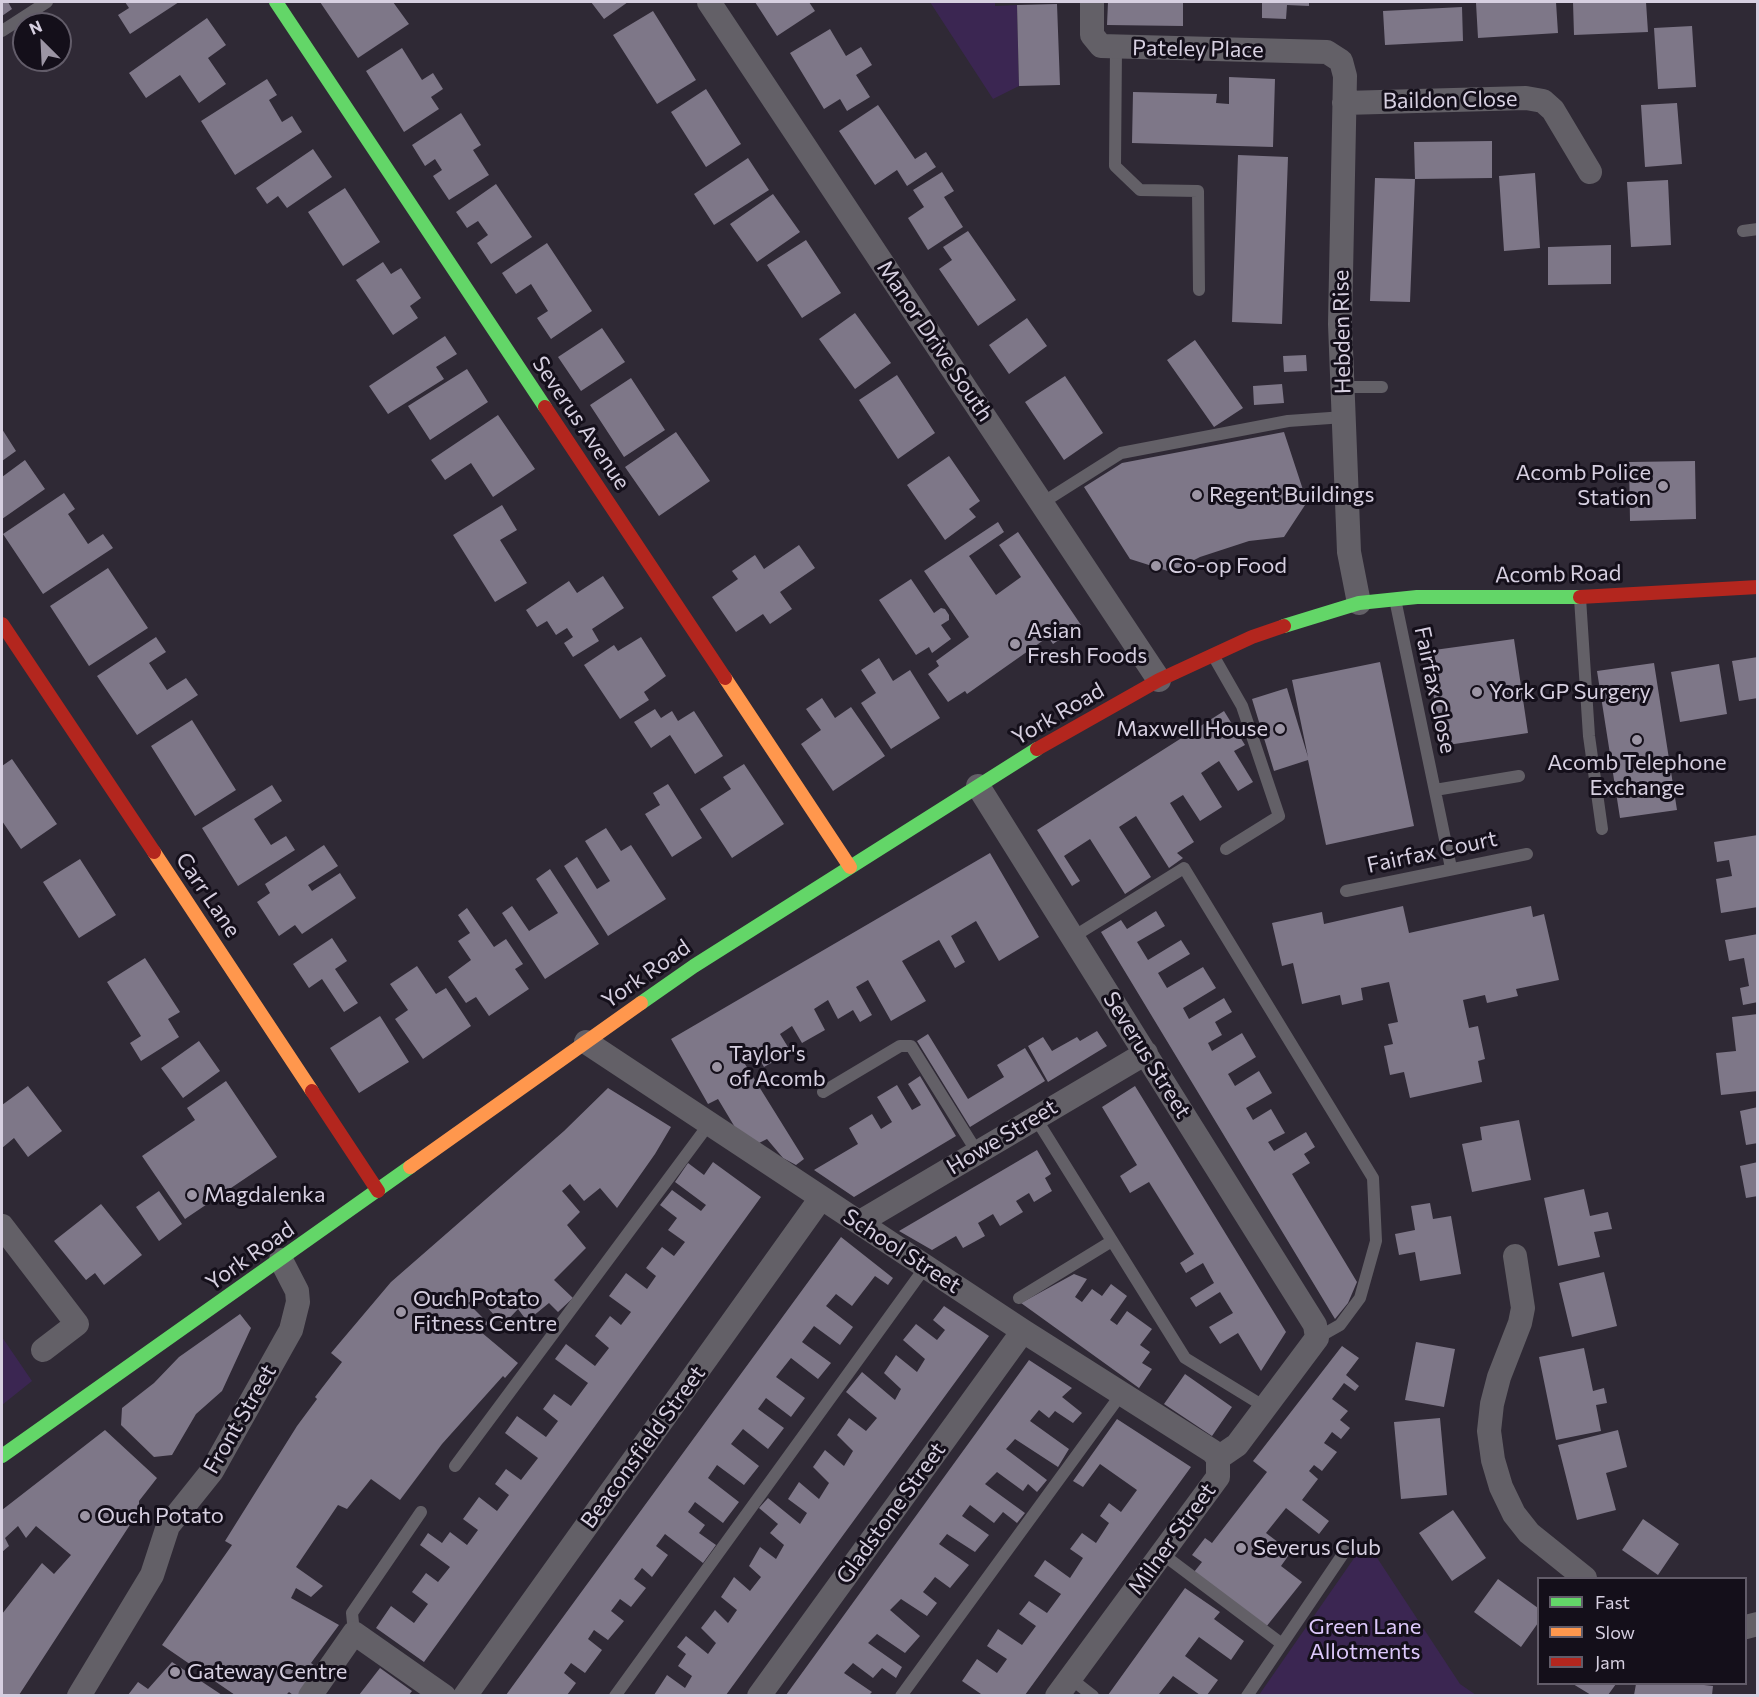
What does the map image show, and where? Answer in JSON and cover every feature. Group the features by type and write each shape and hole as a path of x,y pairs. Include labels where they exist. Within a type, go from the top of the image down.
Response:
{"main road":[{"name":"Severus Avenue","path":"276,2 850,867"},
{"name":"Acomb Road","path":"1359,603 1394,598 1580,597 1758,587"},
{"name":"York Road","path":"2,1456 694,966 978,786 1042,746 1159,680 1252,637 1359,603"},
{"name":"Carr Lane","path":"2,624 378,1191"}],"street":[{"name":"Manor Drive South","path":"710,2 1159,680"},
{"name":"Pateley Place","path":"1092,2 1092,35 1101,46 1327,52 1341,61"},
{"name":"Hebden Rise","path":"1341,61 1345,76 1340,324 1342,387 1349,552 1359,603"},
{"name":"Baildon Close","path":"1344,103 1526,98 1543,101 1553,110 1590,172"},
{"name":"Severus Street","path":"978,786 1146,1053 1316,1332"},
{"name":"School Street","path":"586,1042 1023,1331 1212,1451 1218,1458"},
{"name":"Howe Street","path":"860,1222 1146,1053"},
{"name":"Beaconsfield Street","path":"465,1695 821,1198"},
{"path":"2,1226 76,1324 43,1350"},
{"path":"1515,1256 1523,1308 1492,1404 1490,1431 1493,1460 1501,1487 1514,1514 1529,1533 1584,1577"},
{"name":"Front Street","path":"79,1695 152,1575 168,1526 212,1471 291,1330 298,1302 297,1291 281,1260"},
{"name":"Gladstone Street","path":"759,1695 1023,1331"},
{"name":"Milner Street","path":"1064,1687 1218,1477 1218,1458 1238,1445 1316,1332"},
{"path":"310,1695 354,1633 444,1695"}],"lane":[{"path":"2,31 47,2"},
{"path":"1116,48 1115,166 1140,190 1198,190 1199,290"},
{"path":"1743,231 1758,230"},
{"path":"1342,387 1382,387"},
{"path":"1042,503 1121,453 1288,421 1344,417"},
{"path":"1580,597 1589,736 1602,828"},
{"name":"Fairfax Close","path":"1394,598 1451,868"},
{"path":"1213,656 1242,706 1279,816 1226,849"},
{"name":"Fairfax Close","path":"1435,790 1519,776"},
{"name":"Fairfax Court","path":"1346,891 1527,854"},
{"path":"1073,937 1184,868 1373,1178 1376,1241 1360,1298 1340,1325 1316,1332"},
{"path":"823,1092 900,1046 910,1046 977,1152"},
{"path":"1035,1117 1185,1358 1265,1407"},
{"path":"455,1466 709,1124"},
{"path":"1019,1298 1112,1241"},
{"path":"615,1695 926,1266"},
{"path":"901,1695 1122,1393"},
{"path":"354,1633 352,1613 421,1512"},
{"path":"1248,1695 1345,1551"},
{"path":"1161,1553 1282,1644"},
{"path":"1064,1687 1093,1695"}],"green space":[{"path":"930,2 995,2 995,6 1017,5 1019,86 993,99"},
{"path":"2,1337 32,1381 2,1405"},
{"name":"Green Lane Allotments","path":"1366,1541 1460,1684 1476,1695 1259,1695"}],"building":[{"path":"2,2 8,2 12,9 2,16"},
{"path":"125,2 179,2 130,34 118,15 129,8"},
{"path":"320,2 393,2 409,24 358,58"},
{"path":"591,2 628,2 604,19"},
{"path":"755,2 809,2 815,11 777,36"},
{"path":"1108,2 1183,2 1183,26 1107,25"},
{"path":"1262,2 1309,2 1309,6 1287,5 1286,19 1262,18"},
{"path":"1556,2 1558,33 1478,38 1476,3"},
{"path":"1573,2 1646,2 1648,32 1574,35"},
{"path":"1057,4 1060,85 1019,86 1017,5"},
{"path":"1462,7 1463,41 1385,45 1383,11"},
{"path":"653,11 696,80 657,104 613,35"},
{"path":"207,18 226,45 208,58 226,84 199,103 180,75 146,98 129,73"},
{"path":"1692,26 1696,87 1658,89 1654,28"},
{"path":"830,29 846,56 861,47 872,65 856,75 870,97 847,111 840,99 824,109 790,53"},
{"path":"402,48 422,80 433,73 443,89 431,97 439,109 404,132 366,71"},
{"path":"1229,77 1275,79 1273,147 1132,143 1133,92 1217,94 1216,103 1229,104"},
{"path":"267,79 277,95 269,100 282,122 292,116 302,132 235,175 201,121"},
{"path":"706,89 741,144 706,167 671,112"},
{"path":"1677,103 1682,164 1645,167 1641,105"},
{"path":"878,105 915,159 926,152 936,167 907,186 897,170 875,185 839,131"},
{"path":"461,113 481,145 473,150 489,175 449,200 433,176 442,170 435,159 425,166 412,145"},
{"path":"1492,141 1492,178 1415,179 1414,142"},
{"path":"313,149 332,177 287,208 278,196 267,204 256,188"},
{"path":"1238,155 1288,157 1282,324 1232,322"},
{"path":"748,158 769,190 714,225 694,194"},
{"path":"942,172 954,191 944,197 963,227 928,250 908,218 924,207 913,190"},
{"path":"1535,173 1540,248 1504,251 1499,176"},
{"path":"1375,178 1415,179 1410,302 1370,301"},
{"path":"1668,180 1671,245 1631,247 1627,182"},
{"path":"496,184 532,237 491,264 477,243 488,235 478,221 467,228 456,212"},
{"path":"345,188 380,242 343,266 308,212"},
{"path":"773,194 800,232 757,262 730,224"},
{"path":"968,231 1016,300 978,326 939,269 952,260 943,247"},
{"path":"806,240 841,293 802,318 767,265"},
{"path":"547,243 592,311 551,339 537,318 548,311 531,284 516,294 502,273"},
{"path":"1611,245 1611,284 1548,285 1548,247"},
{"path":"383,262 391,274 401,268 421,298 410,306 418,318 393,335 356,280"},
{"path":"855,313 891,363 855,389 819,339"},
{"path":"1027,318 1047,346 1009,374 989,345"},
{"path":"602,328 625,362 581,391 558,357"},
{"path":"445,336 457,354 436,367 444,379 388,414 369,386"},
{"path":"1195,340 1243,408 1214,427 1167,360"},
{"path":"1306,355 1307,371 1284,372 1283,356"},
{"path":"467,369 488,402 430,440 408,406"},
{"path":"897,375 935,433 898,459 859,400"},
{"path":"1065,376 1103,433 1064,460 1025,402"},
{"path":"631,378 665,430 624,457 590,405"},
{"path":"1282,384 1284,403 1254,405 1253,386"},
{"path":"498,415 535,469 493,497 471,463 445,480 431,460"},
{"path":"2,429 16,451 2,461"},
{"path":"676,432 710,481 659,516 625,467"},
{"name":"Regent Buildings","path":"1284,432 1307,502 1284,537 1249,541 1200,557 1171,572 1130,559 1084,487 1122,463"},
{"path":"949,456 980,501 969,509 976,517 945,540 907,485"},
{"path":"25,460 45,489 2,519 2,477"},
{"name":"Acomb Police Station","path":"1695,461 1696,519 1630,521 1629,462"},
{"path":"64,493 75,509 68,514 88,544 103,534 113,548 43,594 3,534"},
{"path":"502,505 517,530 500,540 527,583 495,602 453,535"},
{"path":"998,522 1004,532 969,556 996,595 1021,577 999,545 1018,532 1081,625 1053,644 1048,637 967,694 965,691 948,702 928,674 939,666 936,661 969,637 924,571"},
{"path":"799,545 815,568 780,592 792,609 770,624 763,614 736,632 712,597 738,579 732,571 755,555 764,569"},
{"path":"108,568 148,628 89,666 50,606"},
{"path":"603,576 624,608 592,629 599,641 573,657 564,643 573,637 567,628 556,635 547,621 537,627 526,610 569,581 577,593"},
{"path":"911,579 934,613 941,608 945,609 949,615 949,620 941,625 951,639 932,653 929,647 916,655 879,600"},
{"path":"156,637 166,652 149,663 167,690 186,678 198,695 137,735 97,676"},
{"path":"641,637 666,676 644,692 649,700 620,719 584,665 614,645 618,651"},
{"name":"York GP Surgery","path":"1514,639 1528,733 1441,746 1427,651"},
{"path":"1758,657 1758,698 1739,701 1732,661"},
{"path":"879,658 893,681 910,670 940,718 891,749 861,703 876,693 861,670"},
{"path":"1380,662 1414,826 1326,845 1308,760 1274,771 1252,699 1287,688 1308,757 1292,680"},
{"name":"Acomb Telephone Exchange","path":"1654,663 1677,810 1620,818 1597,671"},
{"path":"1719,664 1727,714 1680,722 1671,672"},
{"path":"822,698 835,718 851,707 885,756 833,791 801,744 821,730 806,709"},
{"path":"655,709 661,718 672,711 678,721 694,711 723,756 695,774 670,735 651,748 634,722"},
{"path":"1224,711 1245,745 1234,751 1253,782 1238,791 1219,761 1201,773 1222,807 1200,821 1183,795 1170,803 1194,842 1177,853 1183,858 1169,868 1136,816 1119,827 1151,877 1125,894 1090,839 1064,856 1080,881 1072,886 1037,830"},
{"path":"192,720 236,790 195,816 151,746"},
{"path":"12,759 57,824 21,849 2,821 2,766"},
{"path":"744,764 784,824 732,858 700,809 731,789 723,777"},
{"path":"668,784 702,838 672,857 645,814 660,805 653,793"},
{"path":"272,785 282,801 254,819 271,845 286,836 295,850 238,886 202,828"},
{"path":"606,828 621,851 631,845 666,899 608,936 564,866 577,857 597,889 610,881 585,841"},
{"path":"1758,835 1758,907 1721,913 1716,879 1732,876 1729,860 1717,862 1714,842"},
{"path":"324,845 338,866 308,885 312,891 340,873 356,898 302,934 295,925 279,936 257,902 270,893 265,884"},
{"path":"990,853 1039,937 999,961 976,921 951,936 965,962 955,968 939,940 902,961 926,1001 891,1021 868,980 856,987 872,1015 860,1022 853,1010 838,1019 828,1000 814,1009 825,1030 802,1043 792,1026 780,1034 791,1052 764,1067 753,1048 740,1056 804,1159 796,1165 783,1158 767,1139 759,1143 736,1129 718,1099 708,1104 671,1039"},
{"path":"80,859 116,915 79,938 43,882"},
{"path":"550,869 599,944 545,979 502,913 512,906 529,931 558,913 536,879"},
{"path":"1403,906 1409,933 1531,906 1533,917 1544,914 1559,980 1516,989 1518,996 1487,1003 1485,995 1463,1000 1469,1028 1478,1026 1485,1059 1478,1061 1482,1082 1410,1098 1404,1072 1390,1075 1384,1046 1393,1044 1388,1024 1398,1022 1389,982 1361,988 1363,1000 1342,1005 1340,995 1302,1004 1293,963 1282,966 1272,923 1322,912 1324,924"},
{"path":"467,908 494,947 506,939 523,964 515,969 529,989 489,1016 476,997 466,1003 448,977 471,960 458,941 470,933 458,915"},
{"path":"1156,911 1165,926 1137,942 1148,960 1181,940 1190,954 1158,973 1167,988 1203,967 1216,988 1183,1008 1189,1019 1224,998 1232,1012 1215,1022 1222,1035 1208,1043 1212,1051 1242,1033 1256,1057 1228,1074 1235,1086 1259,1071 1272,1093 1246,1108 1253,1120 1271,1109 1285,1133 1268,1142 1274,1151 1306,1132 1315,1147 1304,1154 1310,1163 1292,1174 1357,1282 1348,1303 1335,1319 1101,932 1121,920 1127,929"},
{"path":"1758,934 1758,1002 1743,1005 1740,988 1749,986 1744,958 1729,961 1725,940"},
{"path":"332,938 347,961 335,969 358,1003 344,1012 322,979 309,988 293,964"},
{"path":"145,958 180,1012 168,1019 179,1037 141,1061 130,1043 141,1036 107,982"},
{"path":"417,966 436,994 446,988 471,1026 423,1059 395,1019 408,1010 390,984"},
{"path":"1758,1014 1758,1091 1721,1095 1716,1053 1736,1051 1732,1017"},
{"path":"380,1016 409,1062 359,1093 330,1048"},
{"path":"1097,1031 1107,1046 1048,1082 1028,1046 1043,1037 1052,1051 1077,1037 1080,1041"},
{"path":"928,1034 968,1099 1004,1077 997,1065 1025,1048 1045,1081 970,1127 917,1041"},
{"path":"199,1041 220,1071 183,1098 161,1068"},
{"path":"920,1076 956,1136 854,1197 814,1170 858,1144 849,1128 872,1114 881,1129 892,1122 877,1097 897,1085 912,1110 921,1105 908,1084"},
{"path":"226,1081 277,1157 185,1219 142,1156 195,1120 187,1108"},
{"path":"28,1086 62,1131 28,1157 14,1138 2,1148 2,1105"},
{"path":"1135,1086 1286,1332 1261,1371 1238,1333 1220,1344 1209,1327 1233,1313 1220,1292 1196,1307 1190,1298 1214,1283 1203,1263 1186,1273 1180,1263 1194,1254 1149,1182 1130,1193 1120,1176 1137,1165 1102,1107"},
{"path":"608,1088 671,1127 617,1208 600,1188 584,1201 570,1184 562,1191 580,1212 567,1225 586,1248 554,1280 573,1298 558,1312 549,1303 527,1321 518,1309 503,1325 477,1296 468,1303 488,1323 481,1332 518,1363 505,1378 503,1376 442,1444 400,1500 371,1479 347,1509 338,1505 296,1567 323,1586 311,1597 296,1588 291,1598 339,1625 311,1663 319,1669 302,1695 293,1695 289,1692 286,1695 235,1695 162,1645 232,1545 225,1541 297,1426 317,1399 315,1397 342,1362 331,1353 391,1282 564,1131"},
{"path":"1758,1107 1758,1143 1746,1145 1740,1111"},
{"path":"1519,1120 1531,1180 1472,1192 1462,1144 1482,1140 1480,1127"},
{"path":"1037,1150 1051,1174 1045,1178 1052,1191 1034,1202 1029,1193 1016,1201 1023,1212 1000,1226 993,1214 978,1223 985,1236 963,1248 956,1236 932,1250 899,1231"},
{"path":"713,1162 761,1197 424,1662 376,1628 391,1606 414,1623 428,1604 412,1592 426,1573 438,1582 450,1567 420,1545 428,1533 442,1543 450,1532 467,1545 478,1530 463,1519 479,1497 497,1511 509,1495 495,1484 506,1469 521,1480 538,1458 505,1433 517,1416 546,1437 558,1421 543,1409 554,1394 571,1406 588,1383 555,1359 566,1344 595,1366 609,1348 595,1336 610,1316 621,1325 631,1312 609,1296 626,1273 647,1289 656,1276 646,1268 662,1247 674,1256 685,1242 668,1230 677,1218 660,1205 672,1190 701,1211 706,1205 675,1182 688,1163 704,1175"},
{"path":"1758,1162 1758,1196 1746,1198 1740,1166"},
{"path":"1584,1189 1590,1216 1608,1212 1612,1229 1594,1232 1600,1257 1558,1266 1544,1198"},
{"path":"159,1191 182,1224 159,1241 136,1207"},
{"path":"1430,1203 1433,1219 1451,1216 1461,1274 1420,1281 1415,1252 1399,1255 1395,1234 1415,1230 1411,1206"},
{"path":"101,1204 142,1255 104,1285 95,1273 86,1280 54,1241"},
{"path":"841,1237 893,1278 888,1285 875,1276 852,1306 836,1294 826,1306 853,1327 840,1345 814,1326 802,1342 831,1363 818,1379 791,1358 776,1377 805,1398 791,1417 766,1398 758,1409 784,1428 768,1449 743,1429 731,1444 759,1466 744,1485 717,1465 708,1478 739,1502 723,1523 695,1502 688,1512 705,1525 699,1533 716,1545 703,1563 665,1534 656,1546 668,1555 652,1577 642,1568 634,1579 646,1588 631,1607 620,1599 611,1611 624,1621 608,1640 594,1630 588,1639 602,1650 585,1673 571,1663 564,1673 576,1683 567,1695 506,1695"},
{"path":"1604,1272 1617,1326 1572,1337 1559,1283"},
{"path":"1074,1274 1087,1279 1075,1297 1082,1302 1092,1289 1102,1296 1111,1284 1127,1296 1110,1320 1117,1325 1127,1311 1152,1329 1140,1345 1150,1352 1142,1363 1152,1369 1139,1388 1021,1303"},
{"path":"944,1306 989,1336 726,1695 654,1695 667,1675 685,1688 692,1676 678,1666 686,1654 677,1647 686,1636 708,1654 716,1643 701,1628 715,1610 728,1623 737,1610 721,1597 734,1577 750,1591 761,1577 749,1566 760,1547 776,1559 784,1545 770,1533 778,1524 759,1508 768,1498 800,1524 807,1513 788,1499 799,1482 819,1499 829,1483 813,1467 825,1450 844,1466 853,1451 837,1435 849,1418 866,1431 877,1418 846,1392 862,1372 895,1400 901,1389 884,1373 896,1355 917,1372 925,1359 903,1340 916,1324 937,1340 945,1330 933,1320"},
{"path":"240,1314 251,1328 222,1391 196,1414 172,1455 154,1457 121,1425 122,1408 154,1383 179,1357"},
{"path":"1416,1342 1455,1349 1444,1407 1405,1400"},
{"path":"1342,1346 1359,1358 1346,1375 1359,1386 1355,1391 1344,1383 1332,1399 1348,1411 1340,1420 1350,1428 1341,1439 1332,1432 1324,1443 1337,1452 1322,1471 1314,1465 1309,1471 1318,1479 1302,1500 1329,1521 1319,1534 1286,1508 1266,1533 1291,1552 1281,1566 1302,1582 1266,1627 1194,1572 1202,1562 1192,1555 1205,1538 1212,1543 1267,1472 1253,1461"},
{"path":"1584,1348 1593,1391 1604,1388 1607,1403 1596,1405 1601,1431 1556,1440 1539,1357"},
{"path":"1029,1360 1072,1388 1062,1397 1082,1413 1073,1423 1055,1411 1049,1418 1039,1410 1030,1421 1069,1449 1058,1467 1015,1439 1006,1449 1047,1480 1037,1492 1028,1484 1023,1491 997,1472 985,1484 1025,1513 1017,1523 1003,1512 994,1523 970,1505 962,1516 989,1535 975,1552 947,1534 939,1544 969,1565 950,1588 935,1577 923,1592 937,1603 927,1616 901,1599 890,1610 920,1636 905,1653 877,1634 868,1643 902,1667 896,1678 882,1668 873,1678 853,1663 844,1673 872,1692 869,1695 786,1695"},
{"path":"1185,1374 1232,1407 1212,1436 1164,1404"},
{"path":"1440,1418 1447,1495 1401,1499 1394,1422"},
{"path":"1117,1419 1191,1467 1025,1695 979,1695 981,1694 962,1681 977,1659 997,1673 1007,1659 987,1646 998,1629 1022,1645 1036,1626 1019,1614 1029,1601 1047,1613 1061,1594 1034,1576 1045,1560 1070,1578 1083,1558 1070,1549 1082,1533 1096,1543 1109,1523 1100,1516 1109,1503 1121,1512 1137,1490 1100,1464 1083,1487 1073,1481"},
{"path":"105,1430 157,1478 139,1501 139,1511 19,1695 2,1695 2,1614 42,1563 54,1574 71,1555 36,1526 26,1538 18,1526 5,1538 9,1546 2,1552 2,1510"},
{"path":"1618,1430 1627,1467 1606,1473 1616,1510 1577,1520 1558,1445"},
{"path":"1453,1510 1486,1558 1452,1581 1419,1533"},
{"path":"1643,1519 1679,1544 1658,1575 1622,1550"},
{"path":"1498,1579 1537,1607 1537,1624 1521,1647 1474,1612"},
{"path":"1185,1588 1220,1612 1214,1619 1244,1641 1231,1660 1199,1637 1185,1656 1218,1680 1207,1695 1200,1695 1173,1676 1159,1694 1162,1695 1108,1695"},
{"name":"Gateway Centre","path":"172,1662 222,1695 128,1695 138,1682 148,1689"},
{"path":"380,1668 412,1691 409,1695 359,1695"},
{"path":"1575,1685 1615,1685 1608,1695 1591,1695"},
{"path":"1636,1685 1713,1686 1712,1695 1634,1695"}],"traffic: fast":[{"path":"276,2 545,407"},
{"path":"1284,626 1359,603 1417,597 1580,597"},
{"path":"641,1003 694,966 1037,749"},
{"path":"2,1456 410,1167"}],"traffic: slow":[{"path":"725,678 850,867"},
{"path":"154,852 312,1091"},
{"path":"410,1167 641,1003"}],"traffic: jam":[{"path":"545,407 725,678"},
{"path":"1580,597 1758,587"},
{"path":"2,624 154,852"},
{"path":"1037,749 1159,680 1252,637 1284,626"},
{"path":"312,1091 378,1191"}],"place":[{"name":"Acomb Police Station","path":"1663,486"},
{"name":"Regent Buildings","path":"1197,495"},
{"name":"Co-op Food","path":"1156,566"},
{"name":"Asian Fresh Foods","path":"1015,644"},
{"name":"York GP Surgery","path":"1477,692"},
{"name":"Maxwell House","path":"1280,729"},
{"name":"Acomb Telephone Exchange","path":"1637,740"},
{"name":"Taylor's of Acomb","path":"717,1067"},
{"name":"Magdalenka","path":"192,1195"},
{"name":"Ouch Potato Fitness Centre","path":"401,1312"},
{"name":"Ouch Potato","path":"85,1516"},
{"name":"Severus Club","path":"1241,1548"},
{"name":"Gateway Centre","path":"175,1672"}]}
